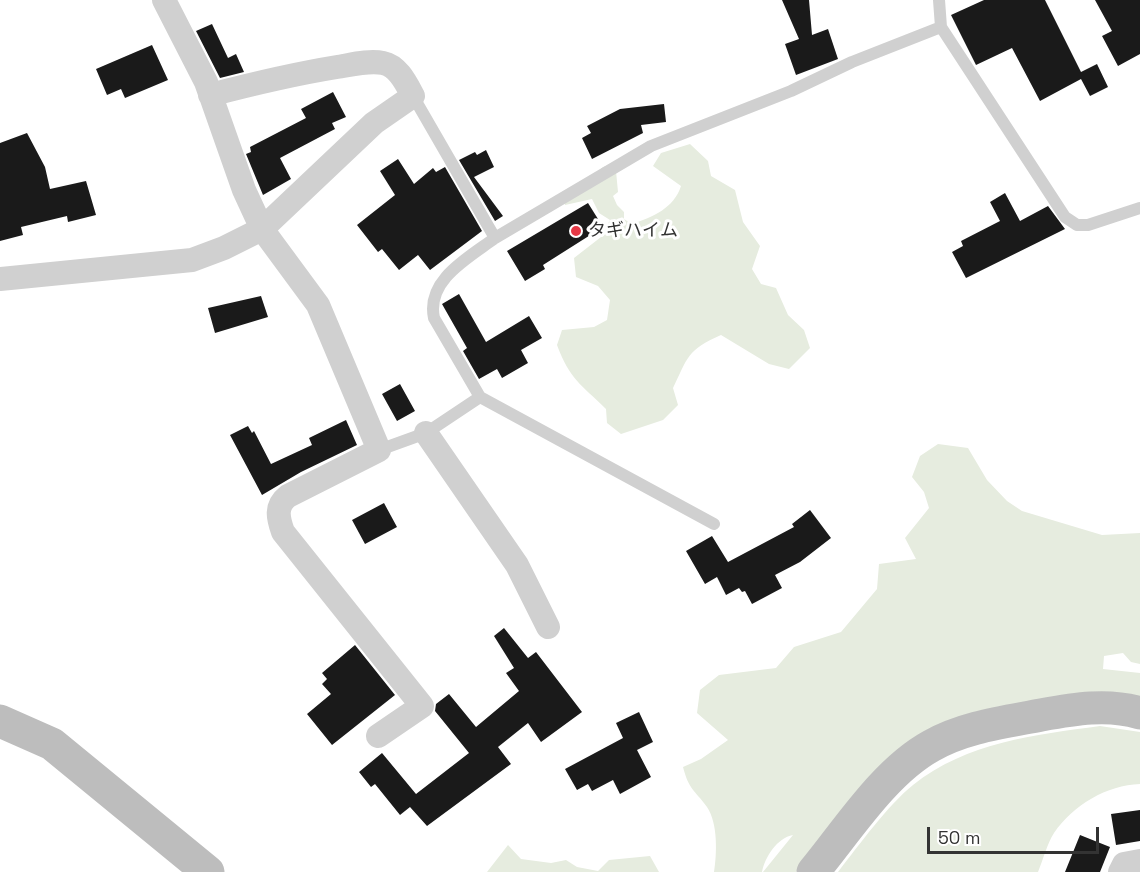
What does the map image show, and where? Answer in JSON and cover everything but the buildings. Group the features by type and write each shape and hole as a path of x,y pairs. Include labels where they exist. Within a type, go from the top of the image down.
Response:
{"street":[{"path":"164,0 194,54 244,190 262,229 318,305 379,450 288,496 278,508 278,520 283,532 422,706 378,736"},
{"path":"0,279 192,260 224,248 262,229 374,123 412,96 402,77 382,62 352,64 283,76 210,95"},
{"path":"426,433 517,565 548,627"},
{"path":"813,872 892,776 930,746 957,734 1074,709 1122,707 1140,713"},
{"path":"0,721 52,744 207,872"},
{"path":"1120,872 1124,864 1140,861"}],"lane":[{"path":"939,0 941,27 1065,217 1077,225 1088,225 1140,208"},
{"path":"714,524 480,397 434,318 431,307 442,281 455,268 495,238 651,146 791,91 852,62 941,27"},
{"path":"412,96 495,238"},
{"path":"379,450 426,433 480,397"}],"shaded area":[{"path":"690,144 708,161 711,176 735,190 743,222 760,246 752,269 761,284 776,288 788,315 804,330 810,348 789,369 769,364 721,335 710,340 695,350 682,369 673,388 678,405 663,420 621,434 607,423 606,409 572,374 557,345 562,330 594,327 607,320 610,300 598,286 576,277 574,258 601,237 610,220 599,213 592,199 565,205 564,201 603,167 612,164 616,171 618,192 613,196 617,205 624,212 624,219 632,224 648,218 668,206 678,194 681,186 653,166 661,153"},
{"path":"938,444 968,448 987,480 1007,501 1022,511 1102,535 1140,533 1140,664 1131,662 1123,653 1104,656 1103,669 1140,673 1140,699 883,765 796,872 763,872 793,835 777,844 766,860 762,872 714,872 716,848 711,814 690,785 683,767 701,759 728,740 697,713 700,690 719,675 776,668 794,647 841,632 877,589 879,564 916,559 905,538 929,508 924,492 912,477 920,456"},
{"path":"1100,726 1140,732 1140,784 1115,788 1081,805 1054,833 1038,872 838,872 903,793 934,770 956,759 1002,743"},
{"path":"508,845 521,859 551,863 566,860 577,867 598,871 609,860 650,856 659,872 487,872"}],"place":[{"name":"タギハイム","path":"576,231"}]}
